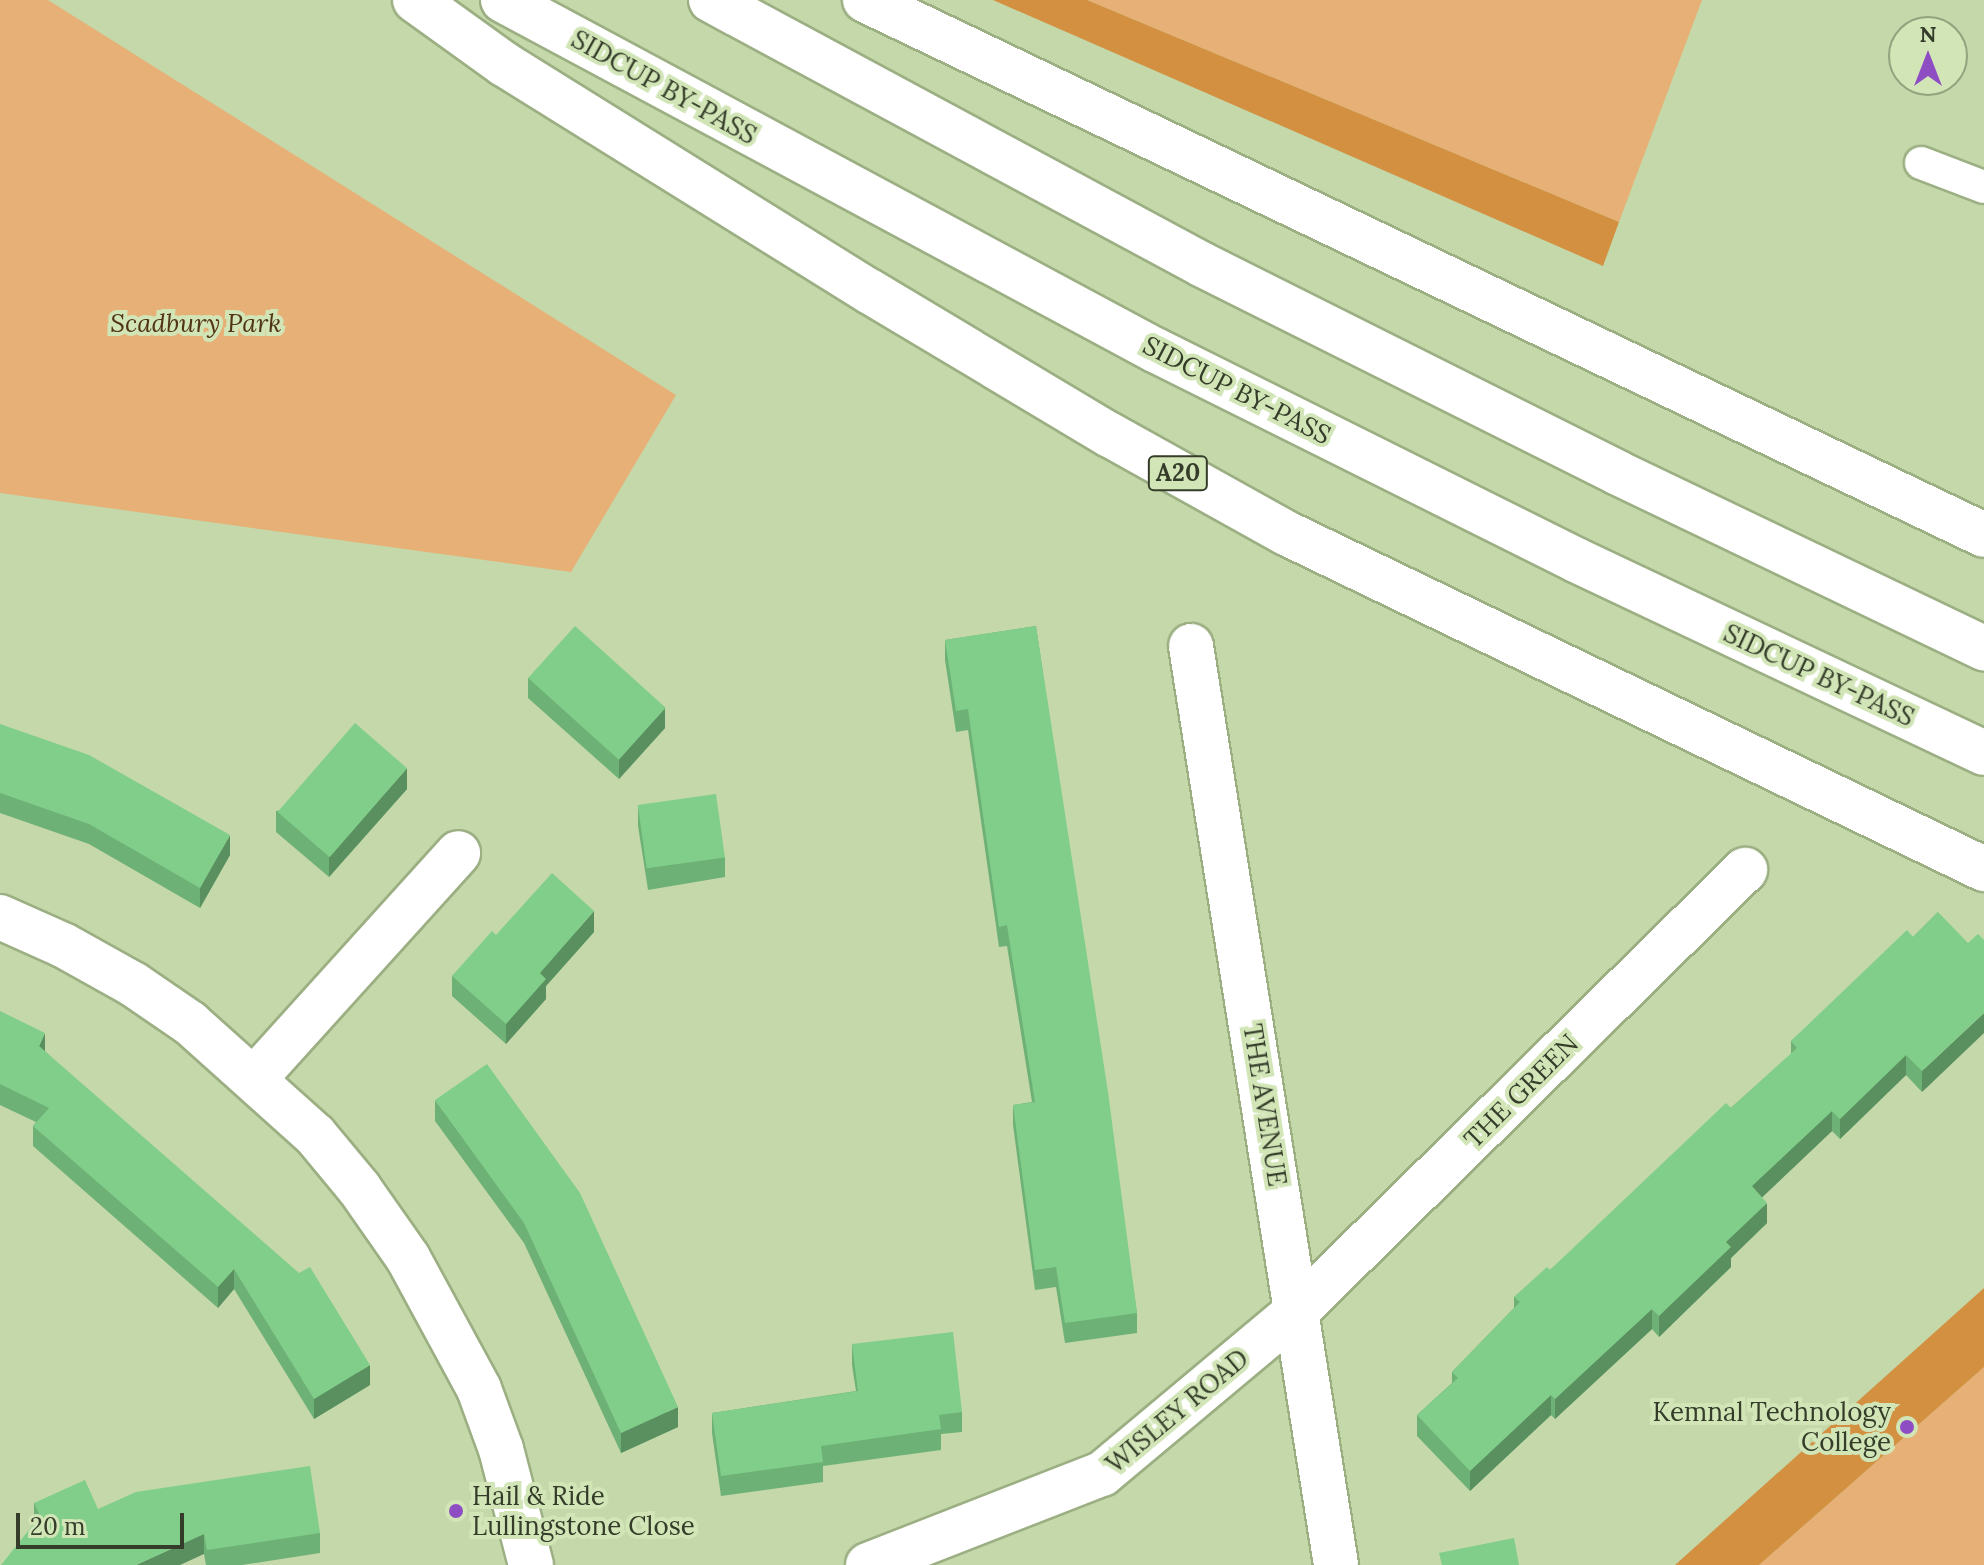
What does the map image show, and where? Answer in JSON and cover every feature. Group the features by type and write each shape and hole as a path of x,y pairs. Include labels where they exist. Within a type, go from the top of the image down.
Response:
{"main road":[{"name":"A20","path":"415,0 517,72 869,291 1110,435 1273,526 1984,869"},
{"name":"SIDCUP BY-PASS","path":"503,0 911,222 1155,350 1576,560 1984,753"},
{"path":"711,0 1201,264 1618,473 1984,648"},
{"path":"865,0 1984,535"},
{"name":"THE AVENUE","path":"1191,646 1336,1565"},
{"path":"255,1078 458,853"},
{"name":"THE GREEN","path":"1297,1311 1745,870"},
{"path":"0,917 63,945 133,984 190,1023 255,1078 315,1135 359,1188 408,1258 448,1326 479,1389 501,1449 531,1565"},
{"name":"WISLEY ROAD","path":"868,1565 1102,1474 1297,1311"}],"lane":[{"path":"1921,163 1984,187"}],"green space":[{"name":"Scadbury Park","path":"0,0 48,0 676,395 571,572 0,493"},
{"path":"1087,0 1702,0 1619,222"},
{"path":"1984,1367 1984,1565 1759,1565"}],"shaded area":[{"path":"993,0 1087,0 1619,222 1603,266"},
{"path":"1984,1288 1984,1367 1759,1565 1675,1565"}],"building":[{"path":"575,626 666,708 619,760 528,678"},
{"path":"1036,626 1108,1092 1137,1313 1065,1323 1056,1267 1035,1270 1013,1105 1035,1102 1007,925 999,927 968,709 956,711 945,640"},
{"path":"355,723 407,768 330,857 278,812"},
{"path":"0,724 89,755 230,835 200,888 89,824 0,793"},
{"path":"716,794 725,857 647,868 638,805"},
{"path":"552,873 594,911 540,973 546,979 506,1024 452,976 492,931 496,935"},
{"path":"1938,912 1968,943 1978,934 1984,940 1984,1013 1922,1071 1906,1055 1840,1119 1832,1111 1752,1186 1767,1203 1726,1242 1731,1247 1659,1316 1652,1309 1555,1399 1551,1395 1470,1471 1417,1415 1458,1378 1452,1372 1520,1302 1514,1297 1547,1267 1550,1270 1726,1103 1731,1108 1797,1048 1791,1041 1907,930 1913,937"},
{"path":"0,1011 45,1033 39,1046 299,1273 310,1267 370,1365 314,1399 234,1269 218,1287 33,1126 49,1108 0,1084"},
{"path":"487,1064 580,1193 678,1407 621,1433 524,1223 435,1100"},
{"path":"953,1332 962,1412 939,1415 941,1429 821,1446 823,1462 721,1476 712,1413 858,1391 852,1344"},
{"path":"310,1466 320,1533 207,1550 204,1534 136,1565 1,1565 40,1516 34,1503 85,1480 98,1509 136,1492"},
{"path":"1514,1538 1519,1565 1442,1565 1439,1553"}],"place":[{"name":"Kemnal Technology College","path":"1907,1427"},
{"name":"Hail & Ride Lullingstone Close","path":"456,1511"}]}
